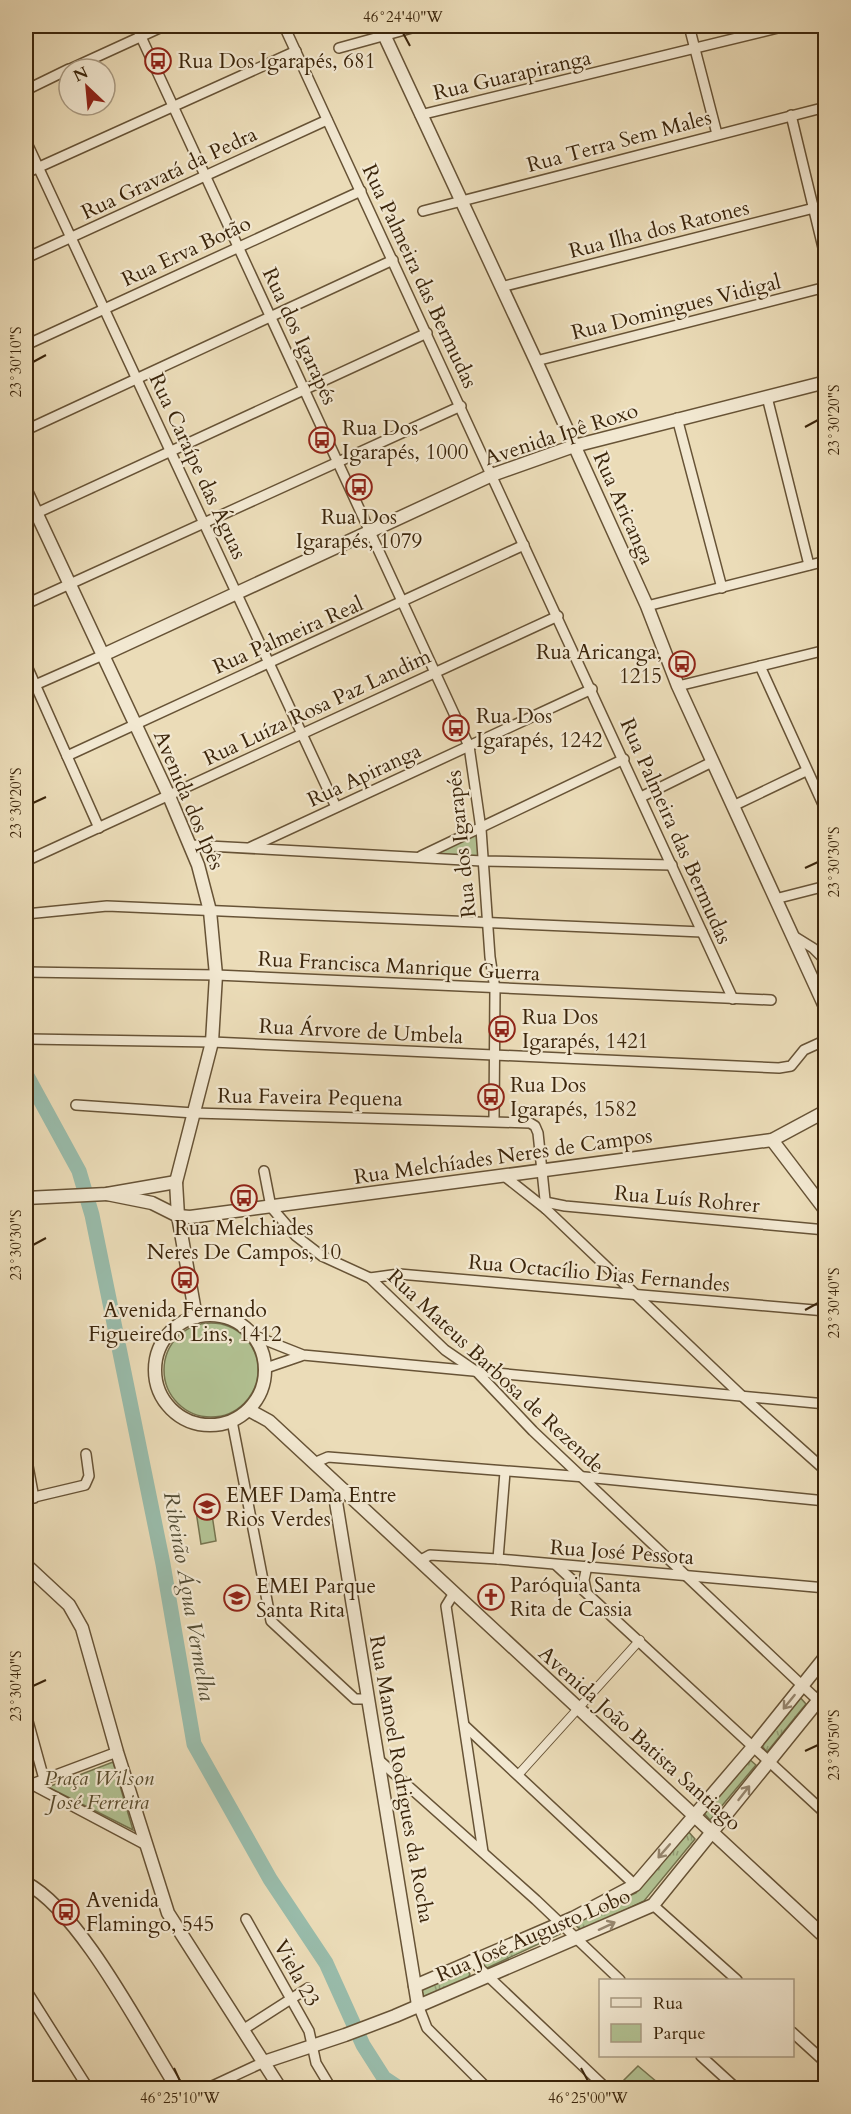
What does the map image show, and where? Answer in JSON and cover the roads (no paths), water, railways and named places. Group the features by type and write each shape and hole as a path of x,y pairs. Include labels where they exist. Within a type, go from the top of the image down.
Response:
{"street":[{"name":"Rua dos Igarapés","path":"136,26 237,247 372,531 469,746 481,829 487,923 495,989 494,1120"},
{"path":"95,57 164,26"},
{"name":"Rua Palmeira das Bermudas","path":"284,26 592,689 733,999"},
{"path":"339,48 382,30 420,26"},
{"path":"689,26 717,134"},
{"name":"Rua Guarapiranga","path":"420,115 696,50 786,26"},
{"name":"Rua Aricanga","path":"382,30 647,606 678,686 825,1009"},
{"path":"26,173 296,51"},
{"path":"26,90 57,75"},
{"name":"Rua Terra Sem Males","path":"423,211 825,107"},
{"path":"791,116 825,260"},
{"name":"Rua Gravatá da Pedra","path":"26,258 327,120"},
{"name":"Rua Caraípe das Águas","path":"26,141 336,807"},
{"name":"Rua Erva Botão","path":"26,345 361,191"},
{"name":"Rua Ilha dos Ratones","path":"501,287 825,206"},
{"path":"26,430 393,260"},
{"name":"Rua Domingues Vidigal","path":"536,361 825,287"},
{"path":"31,515 427,333"},
{"name":"Avenida Ipê Roxo","path":"26,689 492,475 574,446 825,382"},
{"path":"767,397 810,565"},
{"path":"26,604 460,406"},
{"path":"677,418 722,588"},
{"name":"Avenida dos Ipês","path":"26,491 31,515 70,584 169,796 204,882 210,911 216,975 212,1042 176,1182 178,1216 196,1317"},
{"name":"Rua Palmeira Real","path":"67,756 404,603 524,545"},
{"path":"647,606 825,561"},
{"name":"Rua Luíza Rosa Paz Landim","path":"26,859 99,828 558,616"},
{"path":"678,686 825,650"},
{"path":"26,664 99,828"},
{"path":"760,666 825,811"},
{"name":"Rua Apiranga","path":"249,848 592,689"},
{"path":"417,858 624,759"},
{"path":"641,797 712,762"},
{"path":"733,806 806,771"},
{"path":"190,845 482,861 672,865"},
{"path":"775,899 825,886"},
{"path":"26,914 107,906 702,932"},
{"path":"791,934 813,948 825,961"},
{"name":"Rua Francisca Manrique Guerra","path":"26,972 216,975 771,1000"},
{"name":"Rua Árvore de Umbela","path":"28,1039 212,1042 787,1067 796,1062 804,1050 825,1040"},
{"name":"Rua Faveira Pequena","path":"76,1105 194,1113 494,1120 530,1123 535,1126 538,1133 543,1170"},
{"name":"Rua Melchíades Neres de Campos","path":"178,1216 190,1217 271,1207 502,1174 772,1140 825,1111"},
{"path":"772,1140 825,1212"},
{"path":"543,1170 545,1205"},
{"path":"264,1171 271,1207"},
{"path":"502,1174 545,1205 742,1396 825,1471"},
{"path":"26,1198 106,1194 176,1182"},
{"path":"106,1194 152,1203 178,1216"},
{"path":"124,1198 176,1197"},
{"name":"Rua Luís Rohrer","path":"545,1205 825,1230"},
{"name":"Rua Mateus Barbosa de Rezende","path":"271,1207 306,1246 370,1278 445,1350 477,1372 533,1431 585,1477 802,1686 823,1700"},
{"name":"Rua Octacílio Dias Fernandes","path":"370,1278 399,1274 825,1311"},
{"path":"222,1316 246,1327 255,1336 263,1351 266,1368 261,1394 249,1410 232,1421 218,1425 188,1421 170,1408 158,1389 155,1374 161,1344 170,1332 196,1317 222,1316"},
{"path":"255,1336 303,1355 825,1404"},
{"path":"266,1368 303,1355"},
{"path":"261,1394 269,1421"},
{"name":"Avenida João Batista Santiago","path":"249,1410 269,1421 714,1832 825,1938"},
{"path":"232,1421 269,1615 273,1625 355,1699 368,1699"},
{"path":"28,1466 30,1498 85,1485 89,1476 86,1454"},
{"path":"314,1463 328,1456 585,1477 825,1501"},
{"path":"498,1559 505,1472"},
{"name":"Rua Manoel Rodrigues da Rocha","path":"342,1489 336,1502 418,2005"},
{"path":"654,1572 662,1552"},
{"name":"Rua José Pessota","path":"419,1561 430,1555 498,1559 825,1589"},
{"path":"26,1565 75,1612 146,1845 175,1926 244,2029 280,2088"},
{"path":"556,1565 586,1590 825,1814"},
{"path":"586,1590 584,1580 587,1566"},
{"path":"710,1596 712,1587 723,1578"},
{"path":"454,1593 446,1606 483,1852"},
{"path":"518,1775 640,1641"},
{"name":"Rua José Augusto Lobo","path":"415,1986 560,1922 635,1885 753,1747 825,1656"},
{"name":"Rua José Augusto Lobo","path":"207,2088 264,2062 345,2036 653,1905 769,1761 823,1700"},
{"path":"26,1714 44,1779"},
{"path":"465,1726 635,1885"},
{"path":"28,1785 117,1752"},
{"path":"379,1760 560,1922 619,1979"},
{"path":"28,1785 146,1845"},
{"path":"26,1883 50,1901 87,1943 177,2088"},
{"path":"653,1905 736,1979"},
{"name":"Viela 23","path":"246,1919 309,2031 316,2063 331,2088"},
{"path":"471,1960 606,2088"},
{"path":"244,2029 308,1988"},
{"path":"26,1990 88,2088"},
{"path":"418,2005 427,2028 487,2088"},
{"path":"794,2034 825,2063"},
{"path":"703,2057 736,2088"}],"waterway":[{"name":"Ribeirão Água Vermelha","path":"26,1074 79,1171 92,1215 163,1564 194,1744 270,1879 326,1963 363,2045 384,2078 399,2088"}],"place":[{"name":"Rua Dos Igarapés, 681","path":"158,61"},
{"name":"Rua Dos Igarapés, 1000","path":"322,440"},
{"name":"Rua Dos Igarapés, 1079","path":"359,487"},
{"name":"Rua Aricanga, 1215","path":"682,664"},
{"name":"Rua Dos Igarapés, 1242","path":"456,728"},
{"name":"Rua Dos Igarapés, 1421","path":"502,1029"},
{"name":"Rua Dos Igarapés, 1582","path":"491,1097"},
{"name":"Rua Melchiades Neres De Campos, 10","path":"244,1198"},
{"name":"Avenida Fernando Figueiredo Lins, 1412","path":"185,1280"},
{"name":"EMEF Dama Entre Rios Verdes","path":"207,1507"},
{"name":"Paróquia Santa Rita de Cassia","path":"491,1597"},
{"name":"EMEI Parque Santa Rita","path":"237,1598"},
{"name":"Avenida Flamingo, 545","path":"66,1912"}],"park label":[{"name":"Praça Wilson José Ferreira","path":"99,1790"}]}
